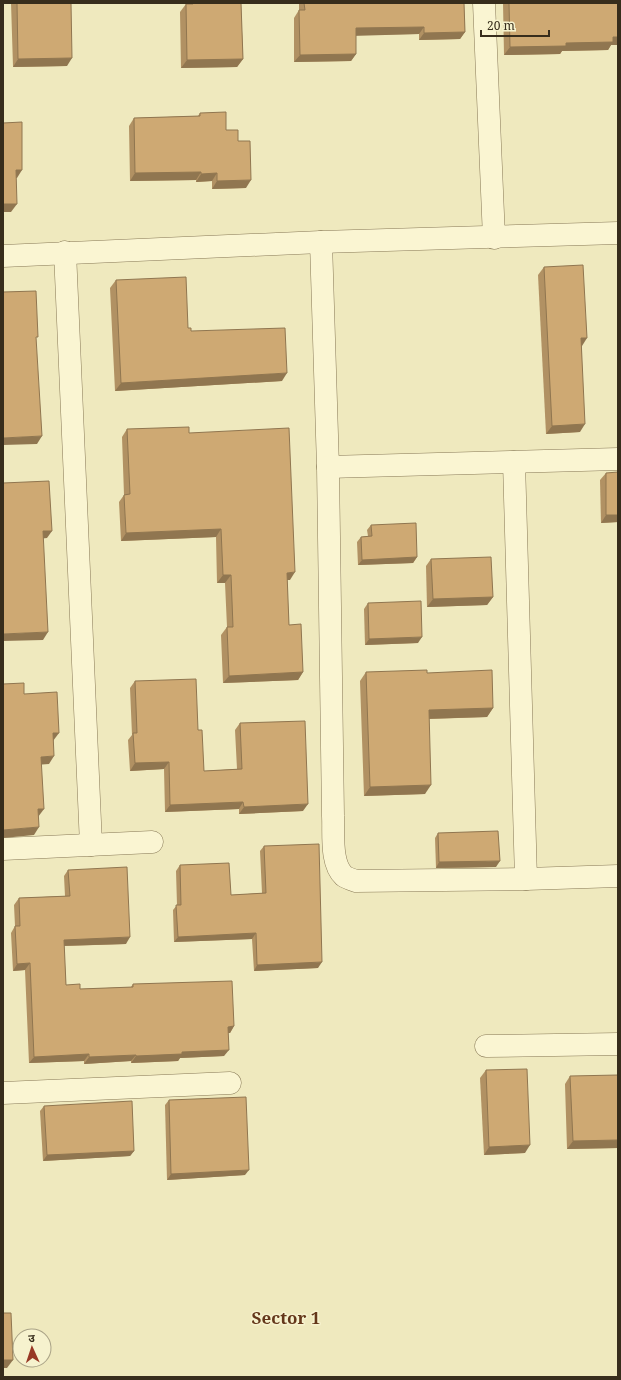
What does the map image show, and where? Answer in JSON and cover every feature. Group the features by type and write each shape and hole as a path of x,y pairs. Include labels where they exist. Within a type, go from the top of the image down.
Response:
{"street":[{"path":"484,3 494,238"},
{"path":"3,256 65,252 321,242 494,238 618,233"},
{"path":"321,242 328,467 333,816 335,855 338,866 344,876 356,881 526,879 618,876"},
{"path":"65,252 91,845"},
{"path":"328,467 618,459"},
{"path":"514,462 526,879"},
{"path":"3,849 152,842"},
{"path":"486,1046 618,1044"},
{"path":"3,1093 230,1083"}],"building":[{"path":"17,3 71,3 72,58 18,59"},
{"path":"241,3 243,59 187,60 186,4"},
{"path":"304,3 464,3 465,32 424,33 424,27 356,28 356,54 300,55 299,10 305,10"},
{"path":"509,3 618,3 618,37 613,37 613,42 566,43 566,46 510,47"},
{"path":"226,112 226,130 238,130 238,141 250,141 251,180 217,181 217,173 201,174 201,172 135,173 134,118 200,116 200,113"},
{"path":"22,122 22,170 16,170 17,204 3,204 3,123"},
{"path":"583,265 587,338 581,338 585,424 552,426 544,267"},
{"path":"186,277 188,328 191,328 191,331 285,328 287,373 121,383 116,280"},
{"path":"36,291 38,337 36,337 42,436 3,438 3,292"},
{"path":"189,427 189,433 289,428 295,572 287,573 289,625 301,624 303,672 229,676 227,627 233,627 231,575 223,575 221,529 126,533 124,495 130,494 127,429"},
{"path":"618,472 618,515 606,515 606,473"},
{"path":"49,481 52,531 43,531 48,632 3,634 3,483"},
{"path":"416,523 417,557 362,560 361,537 372,536 371,525"},
{"path":"491,557 493,597 433,599 431,559"},
{"path":"421,601 422,637 369,639 368,603"},
{"path":"427,670 427,673 492,670 493,708 429,710 431,785 370,787 366,672"},
{"path":"196,679 198,730 202,730 204,771 242,769 240,723 305,721 308,804 244,807 243,802 170,805 169,762 135,763 133,733 137,733 135,681"},
{"path":"24,683 24,694 57,692 59,733 53,733 54,756 41,757 44,809 38,809 39,827 3,830 3,684"},
{"path":"498,831 500,861 439,862 438,833"},
{"path":"319,844 322,962 257,965 256,933 178,937 176,905 181,905 180,865 229,863 231,895 266,893 264,846"},
{"path":"127,867 130,937 64,940 66,985 80,984 80,989 133,987 133,984 232,981 234,1026 228,1027 229,1050 136,1056 89,1057 89,1054 34,1057 30,963 17,964 15,926 20,926 19,898 70,896 68,870"},
{"path":"527,1069 530,1145 489,1147 486,1070"},
{"path":"618,1075 618,1140 573,1141 570,1076"},
{"path":"246,1097 249,1170 171,1174 169,1100"},
{"path":"132,1101 134,1151 47,1155 44,1106"},
{"path":"3,1313 11,1313 12,1360 3,1360"}],"district":[{"name":"Sector 1","path":"286,1317"}]}
